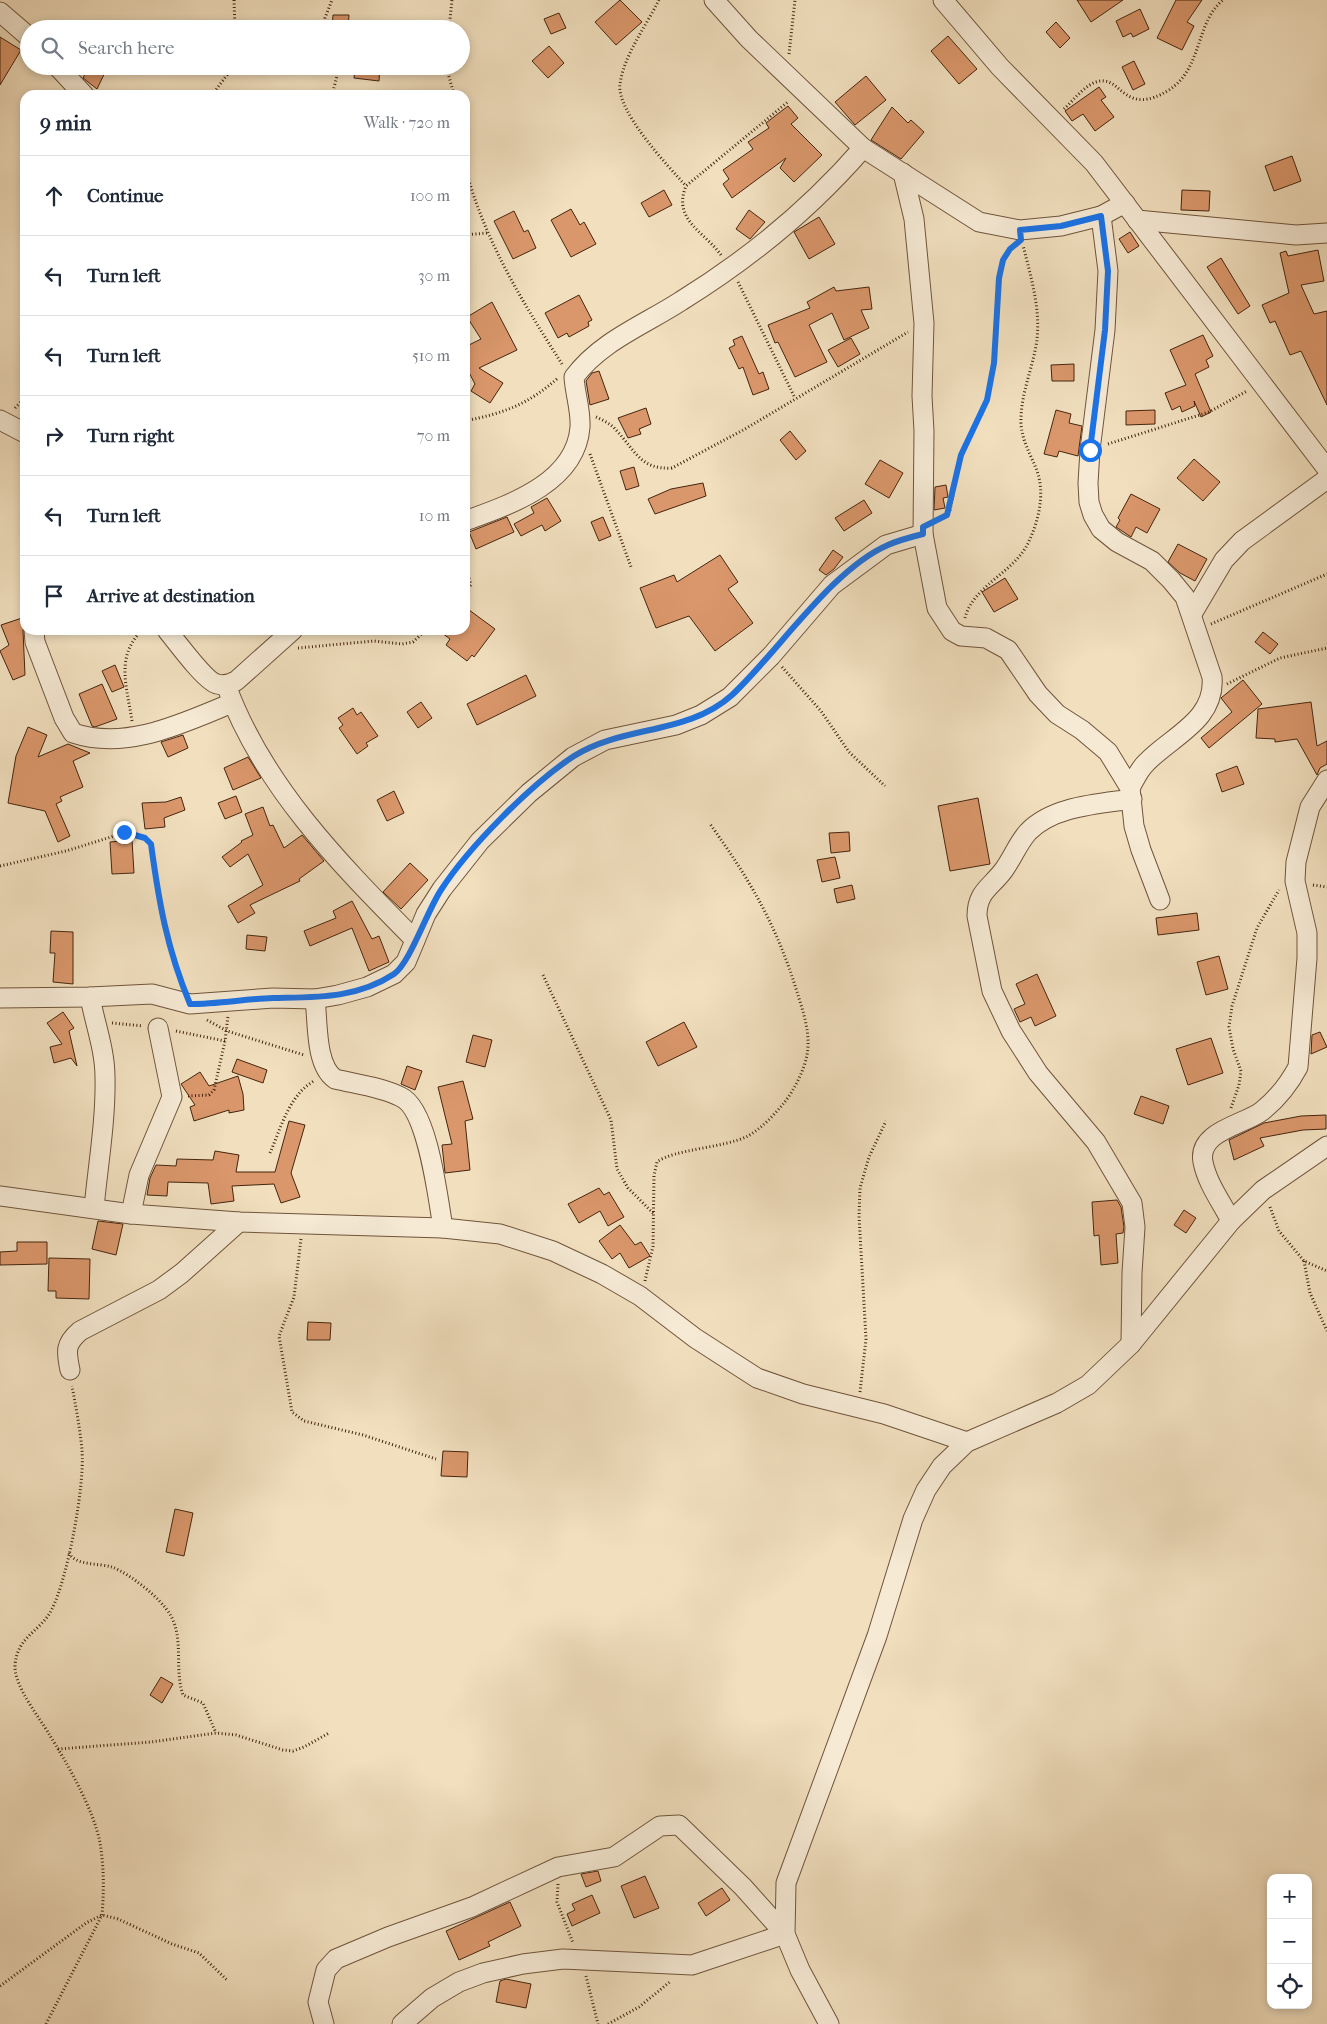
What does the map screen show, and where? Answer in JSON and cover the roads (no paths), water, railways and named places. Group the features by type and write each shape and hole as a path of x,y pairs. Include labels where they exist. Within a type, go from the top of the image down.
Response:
{"street":[{"path":"714,0 749,39 801,91 863,148 979,222 1020,230 1061,226 1101,216 1125,203"},
{"path":"942,0 1000,67 1094,164 1327,469"},
{"path":"0,12 20,29"},
{"path":"66,75 80,90"},
{"path":"470,519 533,492 559,472 573,456 580,419 570,374 606,345 682,301 792,221 832,183 863,148"},
{"path":"903,173 914,219 924,323 922,396 924,431 923,530 937,608 952,631 961,636 986,638 1008,650 1038,694 1057,714 1082,730 1108,752 1131,793 1134,826 1138,842 1160,900"},
{"path":"1101,216 1108,271 1105,330 1090,450 1089,502 1093,515 1101,529 1117,542 1152,561 1172,580 1185,597 1212,677 1213,691 1204,711 1192,726 1147,762 1131,793 1081,806 1041,821 1026,833 1014,857 986,888 977,903 977,916 992,991 1011,1031 1038,1073 1096,1142 1132,1204 1135,1227 1132,1344"},
{"path":"1137,220 1296,235 1327,233"},
{"path":"0,420 20,430"},
{"path":"1194,622 1224,560 1242,541 1327,479"},
{"path":"0,998 152,994 190,1004 273,998 316,999 338,996 368,987 394,974 406,962 426,914 442,889 480,841 529,793 573,757 605,740 676,725 700,715 730,697 771,656 832,585 886,545 923,530"},
{"path":"34,635 35,642 64,718 73,733 92,739 135,737 180,724 229,694 236,682 287,635"},
{"path":"171,635 198,668 229,694 276,782 295,809 318,837 415,940"},
{"path":"1231,1221 1202,1161 1204,1150 1210,1139 1223,1130 1246,1121 1271,1104 1290,1082 1298,1067 1307,958 1306,933 1295,881 1296,862 1310,807 1327,780"},
{"path":"90,997 103,1053 105,1077 104,1111 94,1208"},
{"path":"316,999 325,1067 335,1079 402,1097 413,1105 420,1117 432,1164 444,1228"},
{"path":"130,1214 139,1175 172,1097 158,1028"},
{"path":"785,1934 786,1883 877,1636 913,1519 926,1490 942,1466 967,1442 1057,1403 1088,1386 1132,1344 1231,1221 1263,1190 1327,1146"},
{"path":"0,1196 130,1214 239,1222 444,1228 500,1234 536,1245 602,1274 640,1296 696,1338 757,1378 803,1394 924,1426 967,1442"},
{"path":"70,1370 67,1354 70,1340 80,1331 159,1290 182,1273 239,1222"},
{"path":"324,2024 318,2002 326,1970 336,1959 388,1937 472,1907 558,1867 614,1857 660,1826 679,1825 743,1887 785,1934 800,1970 829,2024"},
{"path":"402,2024 432,1998 459,1982 483,1973 523,1964 563,1959 692,1965 785,1934"}]}
